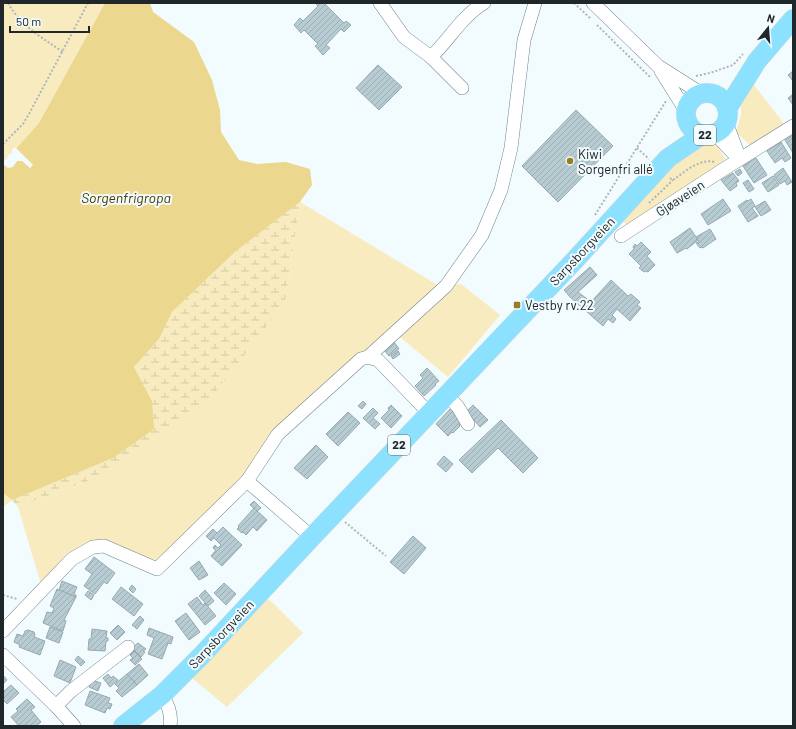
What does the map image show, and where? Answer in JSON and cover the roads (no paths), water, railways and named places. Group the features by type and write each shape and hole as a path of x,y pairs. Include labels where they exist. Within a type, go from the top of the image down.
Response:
{"highway":[{"name":"Sarpsborgveien","path":"123,726 162,695 201,656 574,261 661,160 714,115 752,56 793,19"},
{"name":"22","path":"691,101 714,115 695,132 690,127 687,116 691,101"},
{"name":"Sarpsborgveien","path":"661,160 687,116"}],"street":[{"path":"380,3 404,37 431,57 462,88"},
{"path":"431,57 443,46 472,10 484,3"},
{"path":"3,631 72,560 94,547 104,546 157,569 248,481 278,434 361,359 368,357 446,286 482,235 501,190 511,148 524,40 535,3"},
{"path":"593,3 678,87 714,115 740,159"},
{"path":"678,87 687,116"},
{"name":"Gjøaveien","path":"620,236 793,126"},
{"path":"368,357 378,360 430,413"},
{"path":"447,395 458,407 468,424"},
{"path":"248,481 312,537"},
{"path":"56,706 71,691 128,646"},
{"path":"3,655 56,706 74,726"},
{"path":"162,695 167,703 171,718 170,726"}],"water":[{"name":"Sorgenfrigropa","path":"105,3 150,3 153,12 194,42 212,80 220,110 221,132 239,160 257,164 286,162 310,169 312,185 300,202 236,251 172,312 159,339 134,367 152,401 154,429 113,458 12,500 3,493 3,160 7,159 39,123"}],"place":[{"name":"Kiwi Sorgenfri allé","path":"570,161"},
{"name":"Vestby rv.22","path":"517,305"}]}
